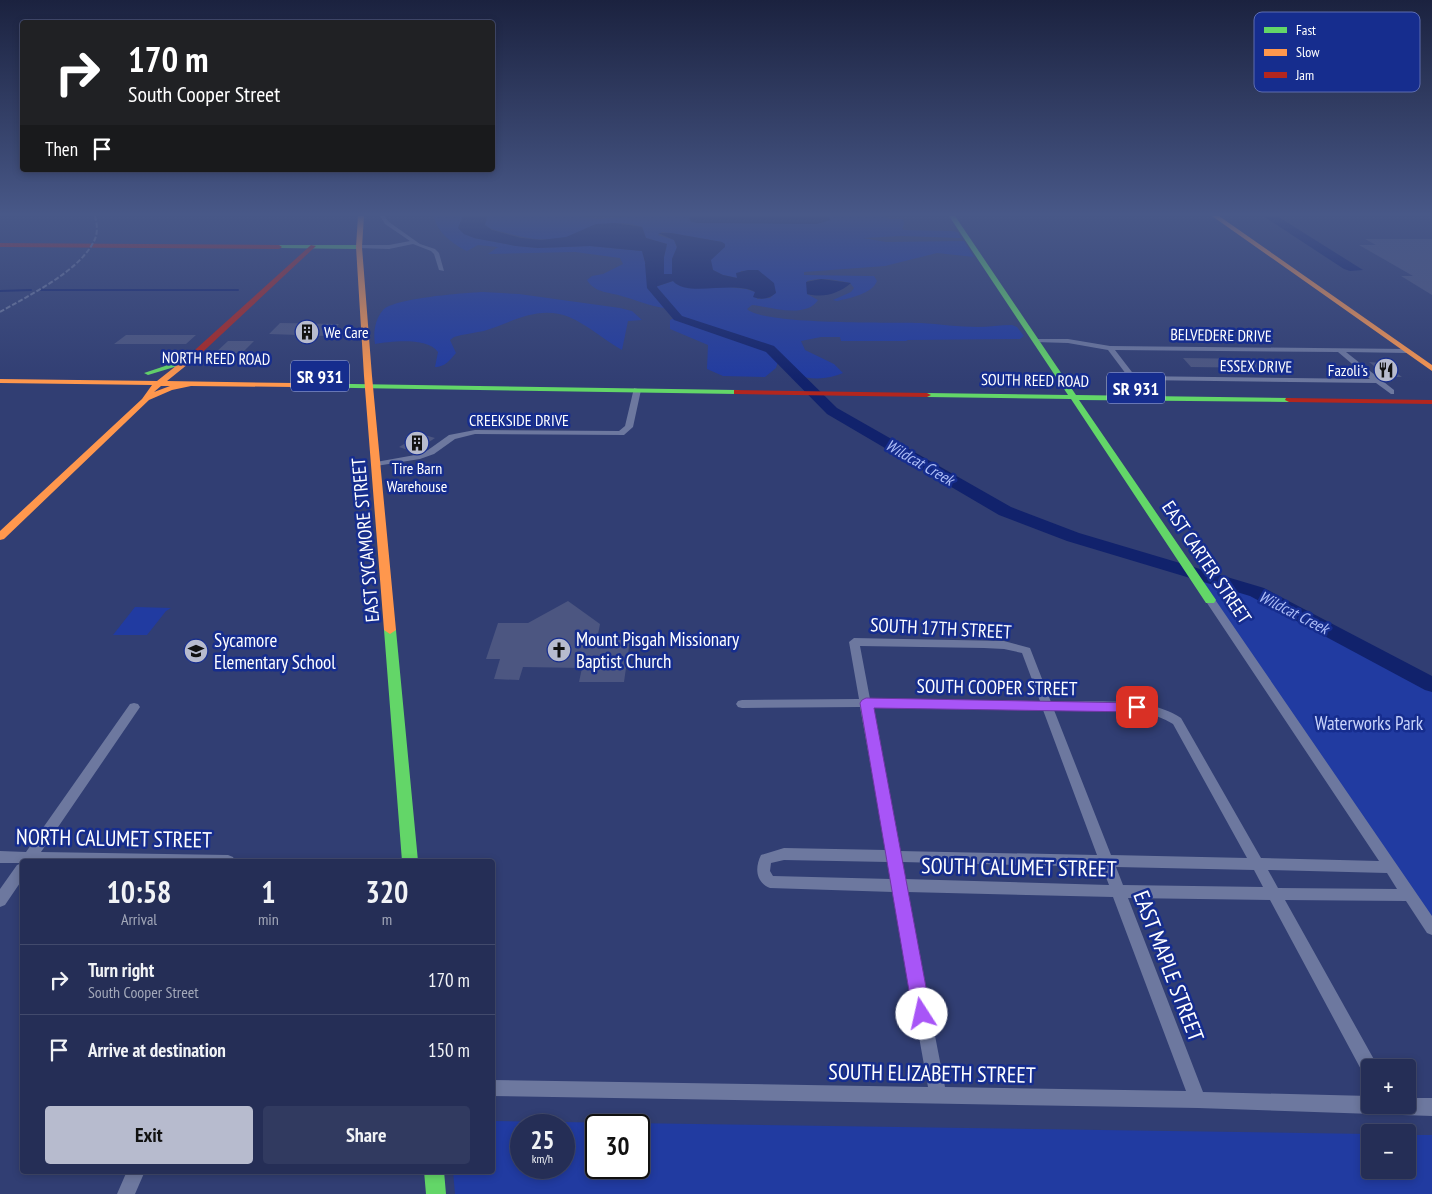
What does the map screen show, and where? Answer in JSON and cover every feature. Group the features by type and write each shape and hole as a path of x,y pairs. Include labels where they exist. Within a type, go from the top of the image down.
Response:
{"main road":[{"path":"145,400 149,391 175,373 285,272"},
{"name":"EAST SYCAMORE STREET","path":"361,272 368,381 410,859"},
{"name":"EAST CARTER STREET","path":"989,272 1210,600"},
{"path":"1293,272 1432,369"},
{"path":"148,373 173,367 192,358"},
{"name":"NORTH REED ROAD","path":"0,371 175,373 368,381"},
{"name":"NORTH REED ROAD","path":"0,381 195,383 368,381 639,385"},
{"name":"SOUTH REED ROAD","path":"639,385 722,382 839,383 1432,392"},
{"path":"0,537 145,400 170,388 195,383"},
{"name":"SOUTH REED ROAD","path":"639,385 739,391 1432,402"},
{"path":"434,1174 436,1194"}],"street":[{"name":"BELVEDERE DRIVE","path":"1036,341 1068,342 1110,348 1406,351"},
{"path":"1110,348 1141,388"},
{"path":"1339,350 1391,392"},
{"name":"ESSEX DRIVE","path":"1133,378 1378,381"},
{"name":"CREEKSIDE DRIVE","path":"376,464 417,457 431,452 452,437 476,432 621,433 629,427 639,385"},
{"name":"EAST CARTER STREET","path":"1210,600 1432,928"},
{"name":"SOUTH 17TH STREET","path":"866,703 854,642 1004,645 1026,651"},
{"name":"EAST MAPLE STREET","path":"1026,651 1198,1100"},
{"path":"866,703 938,1096"},
{"name":"SOUTH COOPER STREET","path":"742,704 866,703 1137,707 1158,710 1168,714 1176,721 1212,783 1365,1059"},
{"path":"29,859 134,707"},
{"name":"SOUTH CALUMET STREET","path":"1391,867 895,858 784,854 766,859 762,867 763,876 770,882 822,886 1410,895"},
{"name":"NORTH CALUMET STREET","path":"0,856 20,860"},
{"path":"0,901 20,872"},
{"name":"SOUTH ELIZABETH STREET","path":"495,1088 1198,1100 1361,1105"},
{"name":"SOUTH ELIZABETH STREET","path":"1416,1106 1432,1107"},
{"path":"126,1194 135,1174"}],"green space":[{"path":"608,272 648,272 652,288 673,281 746,289 755,292 757,299 770,298 776,292 759,272 808,272 804,272 804,275 874,276 877,281 874,285 866,292 854,297 837,301 833,300 851,292 854,288 850,283 818,279 807,281 807,294 818,300 812,306 805,309 788,310 752,305 747,309 758,314 777,318 801,320 921,323 971,327 1012,325 1017,327 1024,336 1020,339 906,341 841,341 840,337 821,337 801,341 805,350 834,364 843,373 826,378 808,378 794,373 779,358 776,368 765,377 723,376 707,369 708,345 670,329 670,320 677,317 670,309 604,292 594,288 587,280 592,276"},
{"path":"663,272 672,272 672,274 663,274"},
{"path":"716,272 741,272 738,278"},
{"path":"483,292 519,294 620,308 632,311 642,320 628,321 622,350 569,317 547,313 526,316 484,331 454,337 450,340 456,353 447,363 439,367 435,367 438,352 426,344 409,341 375,344 376,322 383,310 390,306 414,299"},
{"name":"Waterworks Park","path":"1191,572 1257,592 1432,685 1432,928"},
{"path":"135,607 171,608 166,611 147,635 113,635"},
{"path":"495,1121 510,1121 510,1179 575,1179 575,1122 585,1122 585,1179 650,1179 650,1123 1361,1134 1361,1179 1416,1179 1416,1135 1432,1135 1432,1194 455,1194 453,1174 495,1174"}],"shaded area":[{"path":"648,272 664,272 664,274 672,274 672,272 716,272 737,278 736,273 760,272 774,283 776,293 768,298 759,298 753,297 755,292 746,289 689,288 680,286 673,281 652,288"},
{"path":"821,279 851,283 831,294 819,296 807,294 806,282"}],"building":[{"path":"1406,272 1432,272 1432,295 1401,276 1413,276"},
{"name":"We Care","path":"280,323 339,324 328,336 269,334"},
{"path":"126,335 196,335 186,344 114,344"},
{"path":"228,341 254,341 242,353 215,353"},
{"path":"1183,358 1258,359 1268,368 1191,367"},
{"name":"Fazoli's","path":"1369,362 1383,363 1402,377 1388,377"},
{"name":"Tire Barn Warehouse","path":"421,434 435,438 414,452 399,447"},
{"name":"Mount Pisgah Missionary Baptist Church","path":"568,601 600,624 597,640 630,640 624,682 579,682 582,668 523,667 519,680 494,679 500,659 486,659 498,623 528,623"}],"waterway":[{"name":"Wildcat Creek","path":"651,272 652,288 678,318 770,349 832,411 1005,511 1073,537 1257,592 1432,685"},
{"path":"0,291 31,290"},
{"path":"39,290 238,290"}],"railway":[{"path":"0,312 66,272"}],"traffic: fast":[{"path":"989,272 1210,600"},
{"path":"148,373 177,365"},
{"path":"293,385 737,392"},
{"path":"927,395 1289,400"},
{"path":"390,630 410,859"},
{"path":"434,1174 436,1194"}],"traffic: slow":[{"path":"361,272 390,630"},
{"path":"1294,272 1432,369"},
{"path":"0,537 145,400 153,389 189,360"},
{"path":"0,381 293,385"},
{"path":"148,398 170,388 194,383"}],"traffic: jam":[{"path":"189,360 285,272"},
{"path":"737,392 927,395"},
{"path":"1289,400 1432,402"}],"place":[{"name":"We Care","path":"307,332"},
{"name":"Fazoli's","path":"1386,370"},
{"name":"Tire Barn Warehouse","path":"417,443"},
{"name":"Mount Pisgah Missionary Baptist Church","path":"559,650"},
{"name":"Sycamore Elementary School","path":"196,651"}],"route":[{"path":"922,1014 866,703 1137,707"}]}
